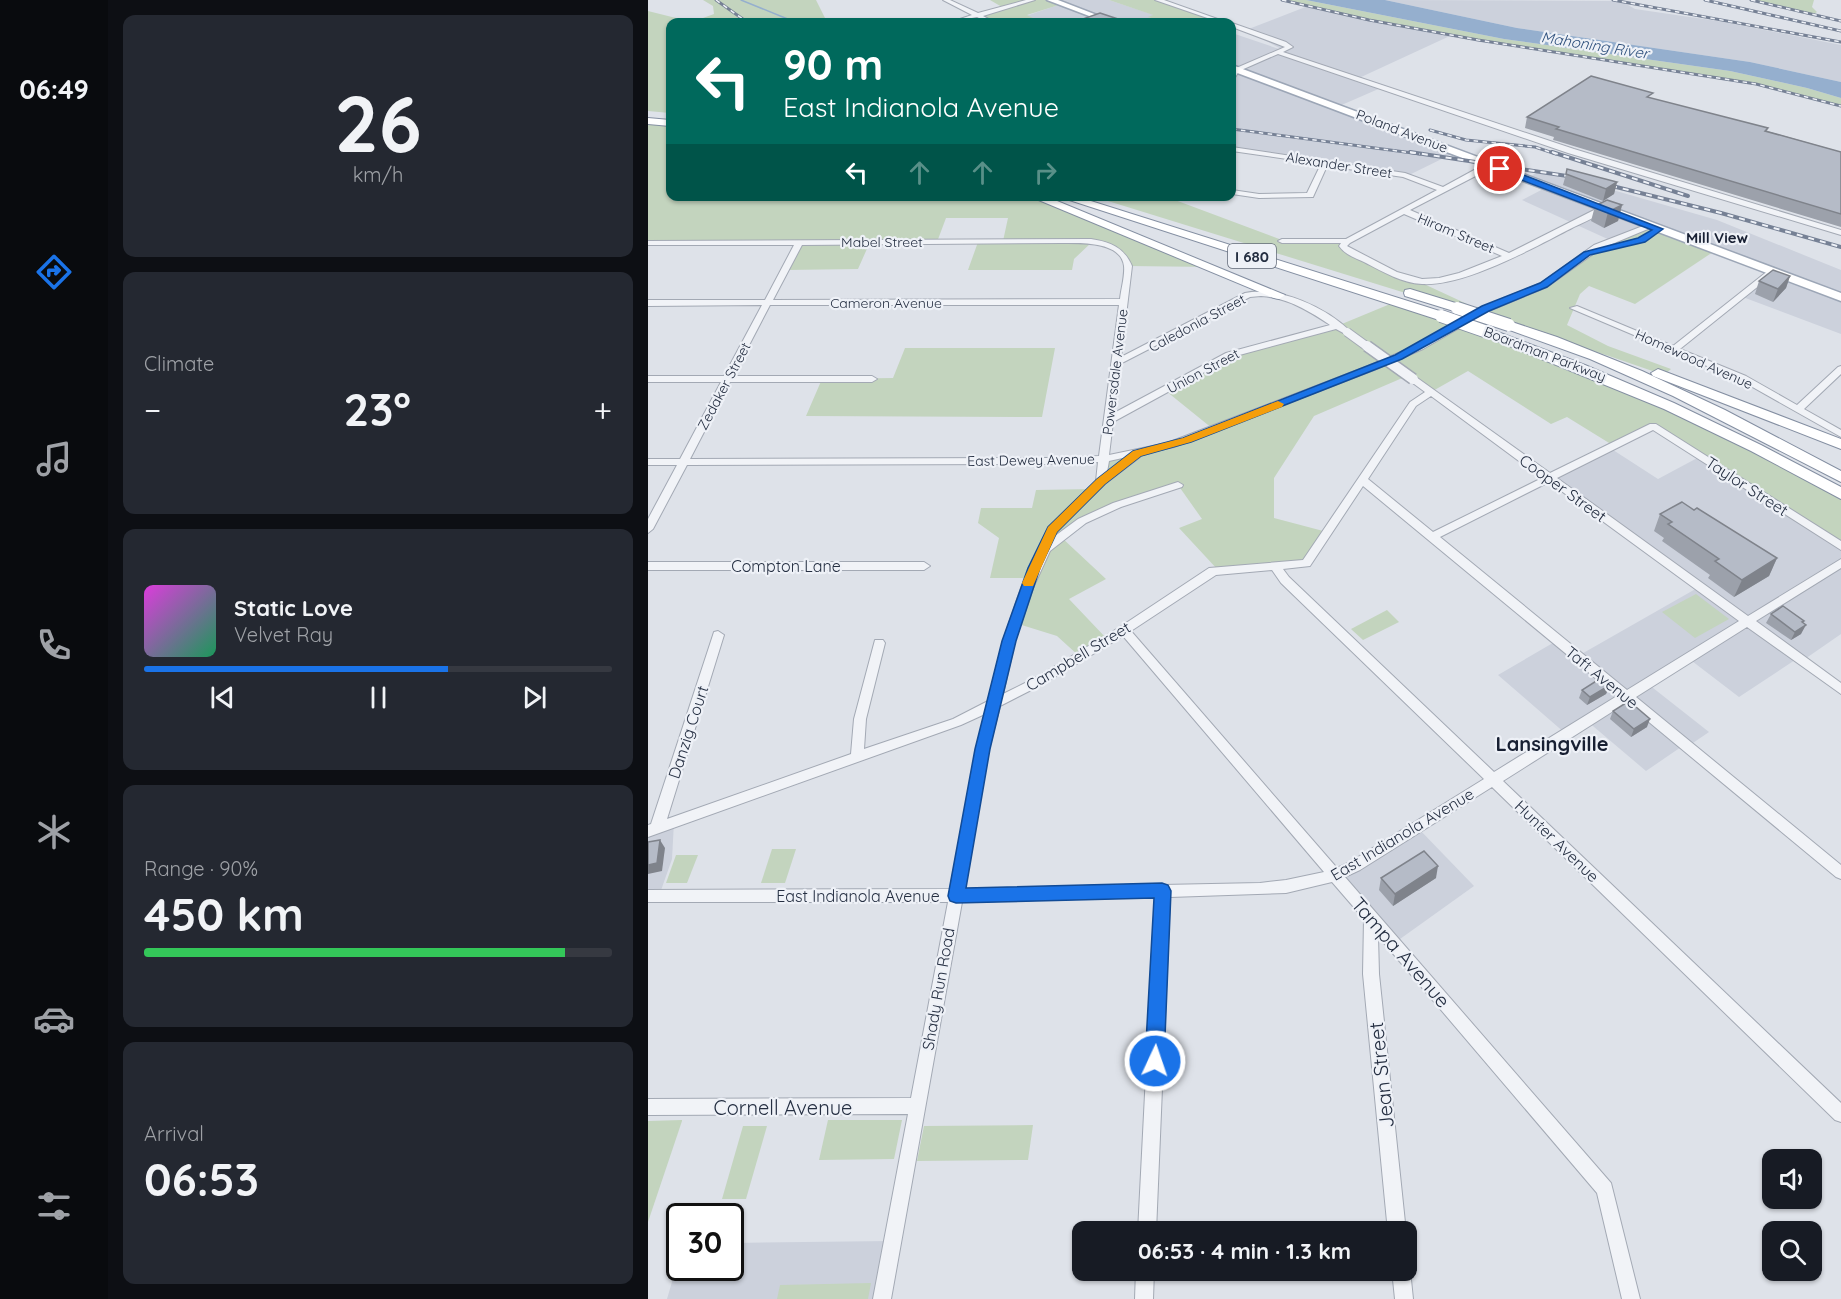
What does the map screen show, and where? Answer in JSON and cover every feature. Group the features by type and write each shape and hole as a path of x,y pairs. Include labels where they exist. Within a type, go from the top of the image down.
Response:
{"highway":[{"path":"648,112 666,113"},
{"path":"648,121 666,123"},
{"path":"1047,201 1280,295"},
{"name":"Boardman Parkway","path":"1078,201 1441,316 1562,359 1667,404 1752,446 1841,495"},
{"name":"Boardman Parkway","path":"1112,201 1524,330 1638,375 1759,433 1841,477"},
{"path":"1247,280 1251,287 1248,295"},
{"path":"1524,330 1694,385 1841,444"}],"main road":[{"path":"1051,0 1100,18"},
{"name":"Poland Avenue","path":"1236,73 1490,165 1841,297"}],"street":[{"path":"946,0 980,18"},
{"path":"968,18 1032,0"},
{"path":"1158,0 1211,18"},
{"path":"1236,26 1289,46 1289,49 1236,71"},
{"path":"1280,53 1571,151 1841,233"},
{"name":"Alexander Street","path":"1236,150 1405,175 1444,190"},
{"path":"1236,193 1259,196 1308,196 1325,163"},
{"path":"1490,165 1347,241 1343,246 1346,250 1409,279 1421,282 1436,281 1469,272 1605,208"},
{"name":"Hiram Street","path":"1405,211 1507,255"},
{"path":"1587,254 1641,240 1655,228"},
{"name":"East Dewey Avenue","path":"648,462 1061,461 1104,459 1137,454 1187,440 1399,357 1485,309 1544,285 1602,244 1655,228"},
{"path":"1282,240 1347,241"},
{"name":"Mabel Street","path":"648,243 1070,241 1092,242 1115,249"},
{"name":"Zedaker Street","path":"648,529 800,243"},
{"name":"Powersdale Avenue","path":"1101,482 1128,266 1125,258 1115,249"},
{"path":"1674,349 1773,271"},
{"name":"Caledonia Street","path":"1116,363 1248,295 1262,292 1280,295"},
{"name":"Cooper Street","path":"1280,295 1347,332 1841,689"},
{"name":"Cameron Avenue","path":"648,303 1124,302"},
{"name":"Homewood Avenue","path":"1574,308 1743,378 1841,434"},
{"name":"Union Street","path":"1109,420 1229,355 1337,326"},
{"path":"1798,409 1841,369"},
{"path":"648,379 872,379"},
{"name":"Campbell Street","path":"652,830 957,722 1041,680 1124,630 1213,571 1306,563 1413,404 1431,392"},
{"name":"Taylor Street","path":"1550,478 1653,426 1841,546"},
{"path":"1045,549 1052,530 1101,482 1137,454"},
{"path":"1432,537 1550,478"},
{"name":"Taft Avenue","path":"1364,480 1841,873"},
{"name":"Shady Run Road","path":"882,1299 982,749 1009,641 1034,568 1045,549 1082,521 1099,512 1178,485"},
{"name":"East Indianola Avenue","path":"648,896 956,896 1162,891 1314,883 1337,876 1841,563"},
{"name":"Compton Lane","path":"648,566 924,566"},
{"name":"Hunter Avenue","path":"1275,566 1285,580 1841,1114"},
{"name":"Tampa Avenue","path":"1124,630 1605,1189 1630,1299"},
{"name":"Danzig Court","path":"652,830 718,635"},
{"path":"857,757 860,719 879,643"},
{"path":"1147,1221 1162,891"},
{"name":"Jean Street","path":"1371,918 1371,974 1396,1221"},
{"name":"Cornell Avenue","path":"648,1107 917,1106"},
{"path":"1144,1299 1145,1281"},
{"path":"1402,1281 1404,1299"}],"shaded area":[{"path":"1051,0 1109,0 1154,15 1149,18 1032,18 1026,16 1061,4"},
{"path":"1385,0 1621,1 1635,9 1724,22 1841,45 1841,82 1750,62 1517,28"},
{"path":"1308,6 1452,35 1359,78 1383,87 1337,107 1456,152 1407,176 1236,150 1236,34 1285,51 1246,30"},
{"path":"1537,173 1585,182 1717,220 1841,270 1841,334 1740,296 1772,272 1651,226 1612,241 1522,200 1547,187 1525,178"},
{"path":"1610,448 1658,479 1701,456 1841,546 1841,634 1802,661 1798,658 1739,697 1688,658 1648,684 1709,732 1687,747 1684,745 1646,771 1587,721 1566,734 1498,675 1558,640 1578,656 1699,587 1549,478"},
{"path":"674,822 672,859 659,896 648,896 648,831"},
{"path":"1417,827 1474,886 1393,944 1337,876"},
{"path":"891,1241 882,1299 667,1299 672,1281 744,1281 744,1243"}],"green space":[{"path":"703,0 816,0 825,18 703,18 714,14 713,6"},
{"path":"990,0 1051,0 1062,4 1027,15 1033,18 981,18 975,16 1002,7"},
{"path":"1109,0 1158,0 1211,18 1148,17 1153,15"},
{"path":"1282,0 1306,0 1504,39 1730,71 1841,98 1841,106 1756,84 1478,40 1369,20"},
{"path":"1751,0 1814,0 1812,7 1817,12 1814,14"},
{"path":"648,11 676,18 666,18 666,113 648,111"},
{"path":"648,121 666,123 666,201 1044,201 1213,267 1128,266 1118,251 1092,242 1074,259 1072,270 968,270 978,242 1003,241 1008,218 946,218 937,242 870,242 858,269 786,270 799,244 648,243"},
{"path":"1108,201 1178,201 1282,240 1347,241 1343,246 1482,311 1522,295 1597,247 1651,226 1716,250 1635,304 1589,286 1580,294 1567,325 1608,346 1671,369 1664,375"},
{"path":"1395,302 1562,359 1841,495 1841,546 1653,427 1614,446 1567,417 1551,424 1468,371 1431,392 1407,376 1314,416 1274,478 1274,518 1327,532 1306,563 1218,570 1179,528 1202,519 1178,485 1117,505 1061,537 1106,579 1069,599 1107,639 1079,656 1057,636 1015,623 1030,578 990,578 999,538 978,523 981,508 1032,508 1036,490 1093,489 1104,459 1137,454 1213,429 1166,391 1220,360 1337,326"},
{"path":"905,348 1055,348 1042,417 806,416 822,379 893,378"},
{"path":"1696,594 1729,619 1695,638 1662,612"},
{"path":"1387,610 1399,622 1363,640 1351,629"},
{"path":"772,849 796,849 785,883 761,883"},
{"path":"676,855 698,855 687,883 666,883"},
{"path":"828,1120 902,1120 894,1159 819,1160"},
{"path":"648,1121 682,1121 648,1222"},
{"path":"1033,1125 1028,1160 917,1161 924,1126"},
{"path":"743,1126 767,1126 746,1199 722,1199"},
{"path":"871,1283 868,1299 777,1299 780,1285"}],"water":[{"name":"Mahoning River","path":"1306,0 1385,0 1517,28 1750,62 1841,82 1841,98 1730,71 1504,39"}],"building":[{"path":"1100,13 1115,18 1086,18"},
{"path":"1591,76 1653,93 1647,97 1768,128 1765,131 1841,152 1841,214 1556,129 1559,127 1527,117"},
{"path":"1567,169 1617,182 1606,189 1566,174"},
{"path":"1607,200 1622,205 1608,212 1595,206"},
{"path":"1773,270 1790,276 1778,289 1759,281"},
{"path":"1682,502 1694,510 1697,508 1777,558 1742,580 1715,561 1719,559 1668,524 1672,522 1660,514"},
{"path":"1783,606 1804,621 1802,622 1806,625 1795,632 1771,614"},
{"path":"1601,678 1610,685 1590,697 1582,690"},
{"path":"1629,701 1650,719 1634,729 1613,711"},
{"path":"660,840 657,863 648,865 648,842"},
{"path":"1424,851 1438,866 1395,894 1381,878"}],"waterway":[{"path":"741,0 785,18"}],"railway":[{"path":"716,0 741,18"},
{"path":"1282,0 1369,20 1478,40 1756,84 1841,106"},
{"path":"1613,0 1841,42"},
{"path":"1705,0 1841,31"},
{"path":"1751,0 1841,21"},
{"path":"1236,130 1420,154"},
{"path":"1430,130 1466,140 1535,147 1556,154"},
{"path":"1410,152 1580,178 1721,213 1841,247"},
{"path":"1552,152 1688,196"}],"slow traffic":[{"path":"1029,583 1052,530 1101,482 1137,454 1187,440 1278,404"}],"district":[{"name":"Mill View","path":"1717,237"},
{"name":"Lansingville","path":"1552,743"}],"route":[{"path":"1155,1061 1162,891 956,896 982,749 1009,641 1034,568 1045,549 1046,540 1052,530 1101,482 1137,454 1187,440 1399,357 1485,309 1544,285 1587,254 1641,240 1659,229 1500,169"}]}
